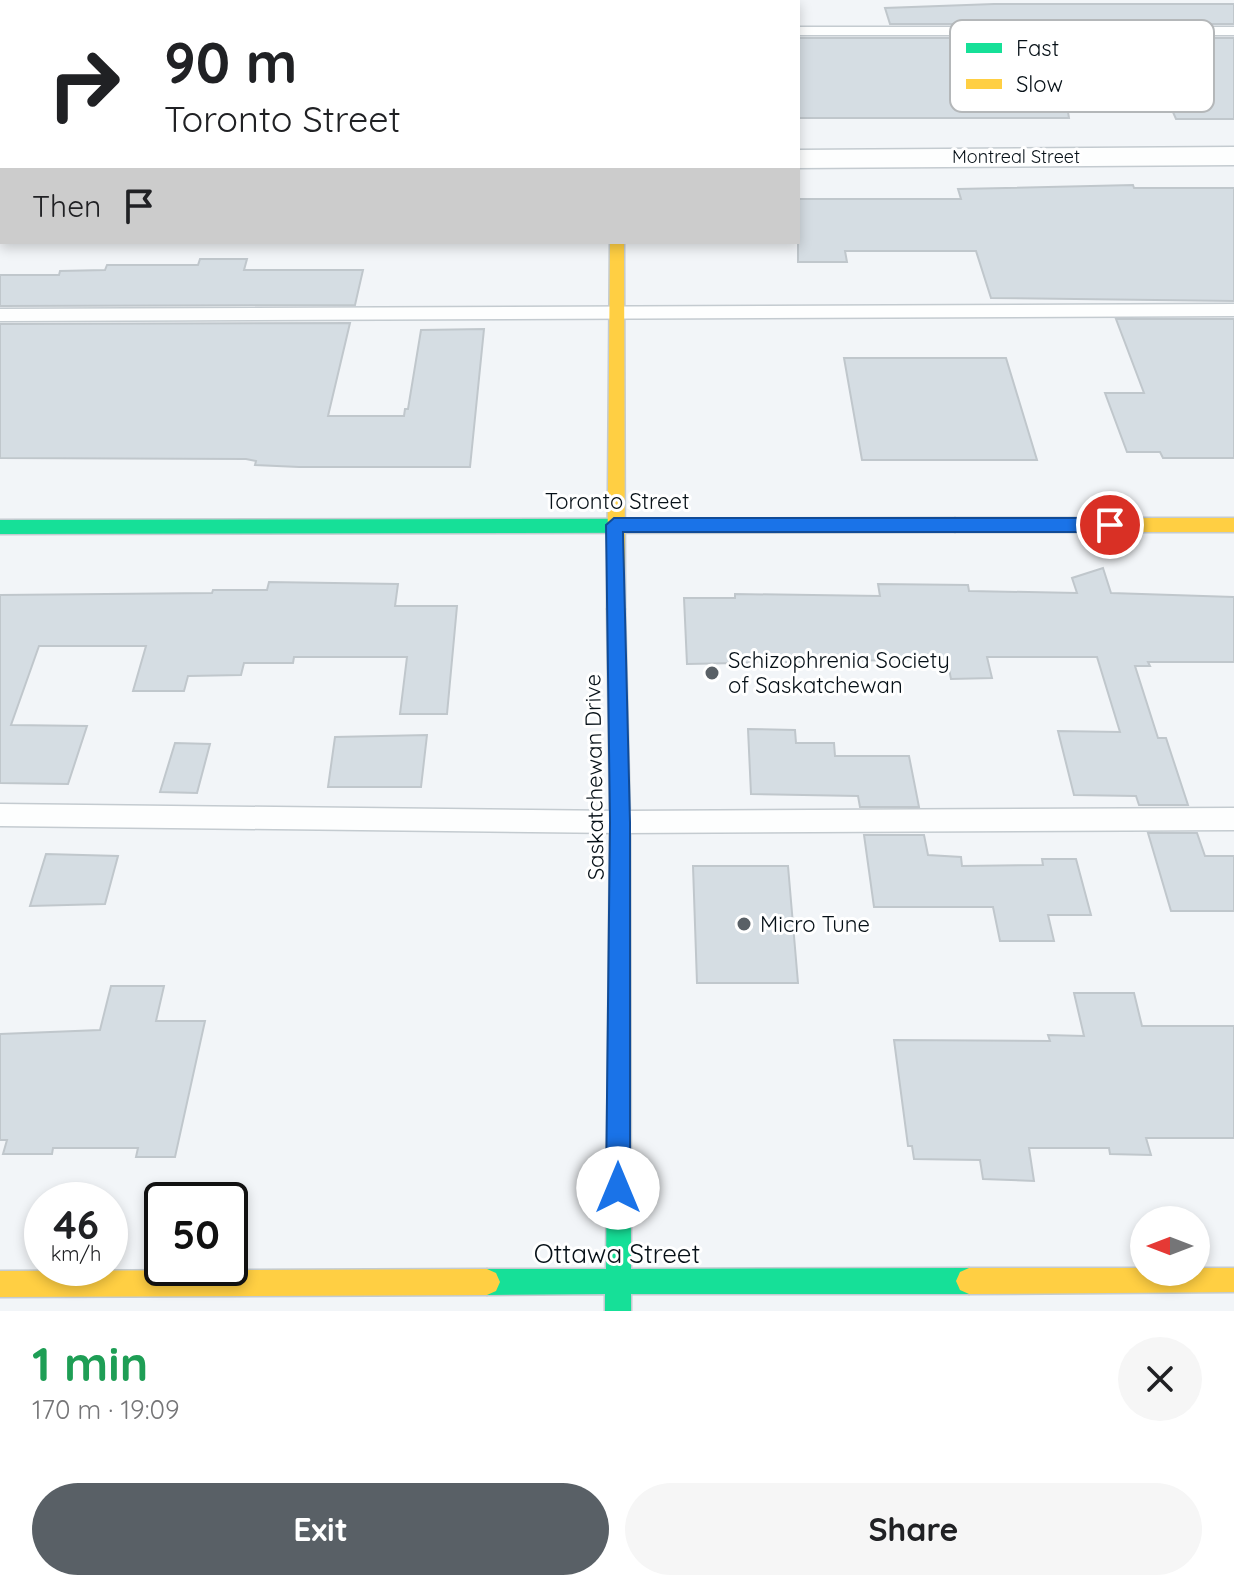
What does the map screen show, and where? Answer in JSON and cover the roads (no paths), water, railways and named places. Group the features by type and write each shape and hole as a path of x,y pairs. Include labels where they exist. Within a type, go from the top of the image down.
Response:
{"street":[{"name":"Montreal Street","path":"800,159 1234,156"},
{"name":"Saskatchewan Drive","path":"617,244 614,525 620,822 618,1311"},
{"name":"Toronto Street","path":"0,527 1234,525"},
{"name":"Ottawa Street","path":"0,1284 618,1279 1234,1280"}],"lane":[{"path":"800,31 950,31"},
{"path":"0,315 1234,310"},
{"path":"0,815 620,822 1234,819"}],"place":[{"name":"Schizophrenia Society of Saskatchewan","path":"712,673"},
{"name":"Micro Tune","path":"744,924"}]}
